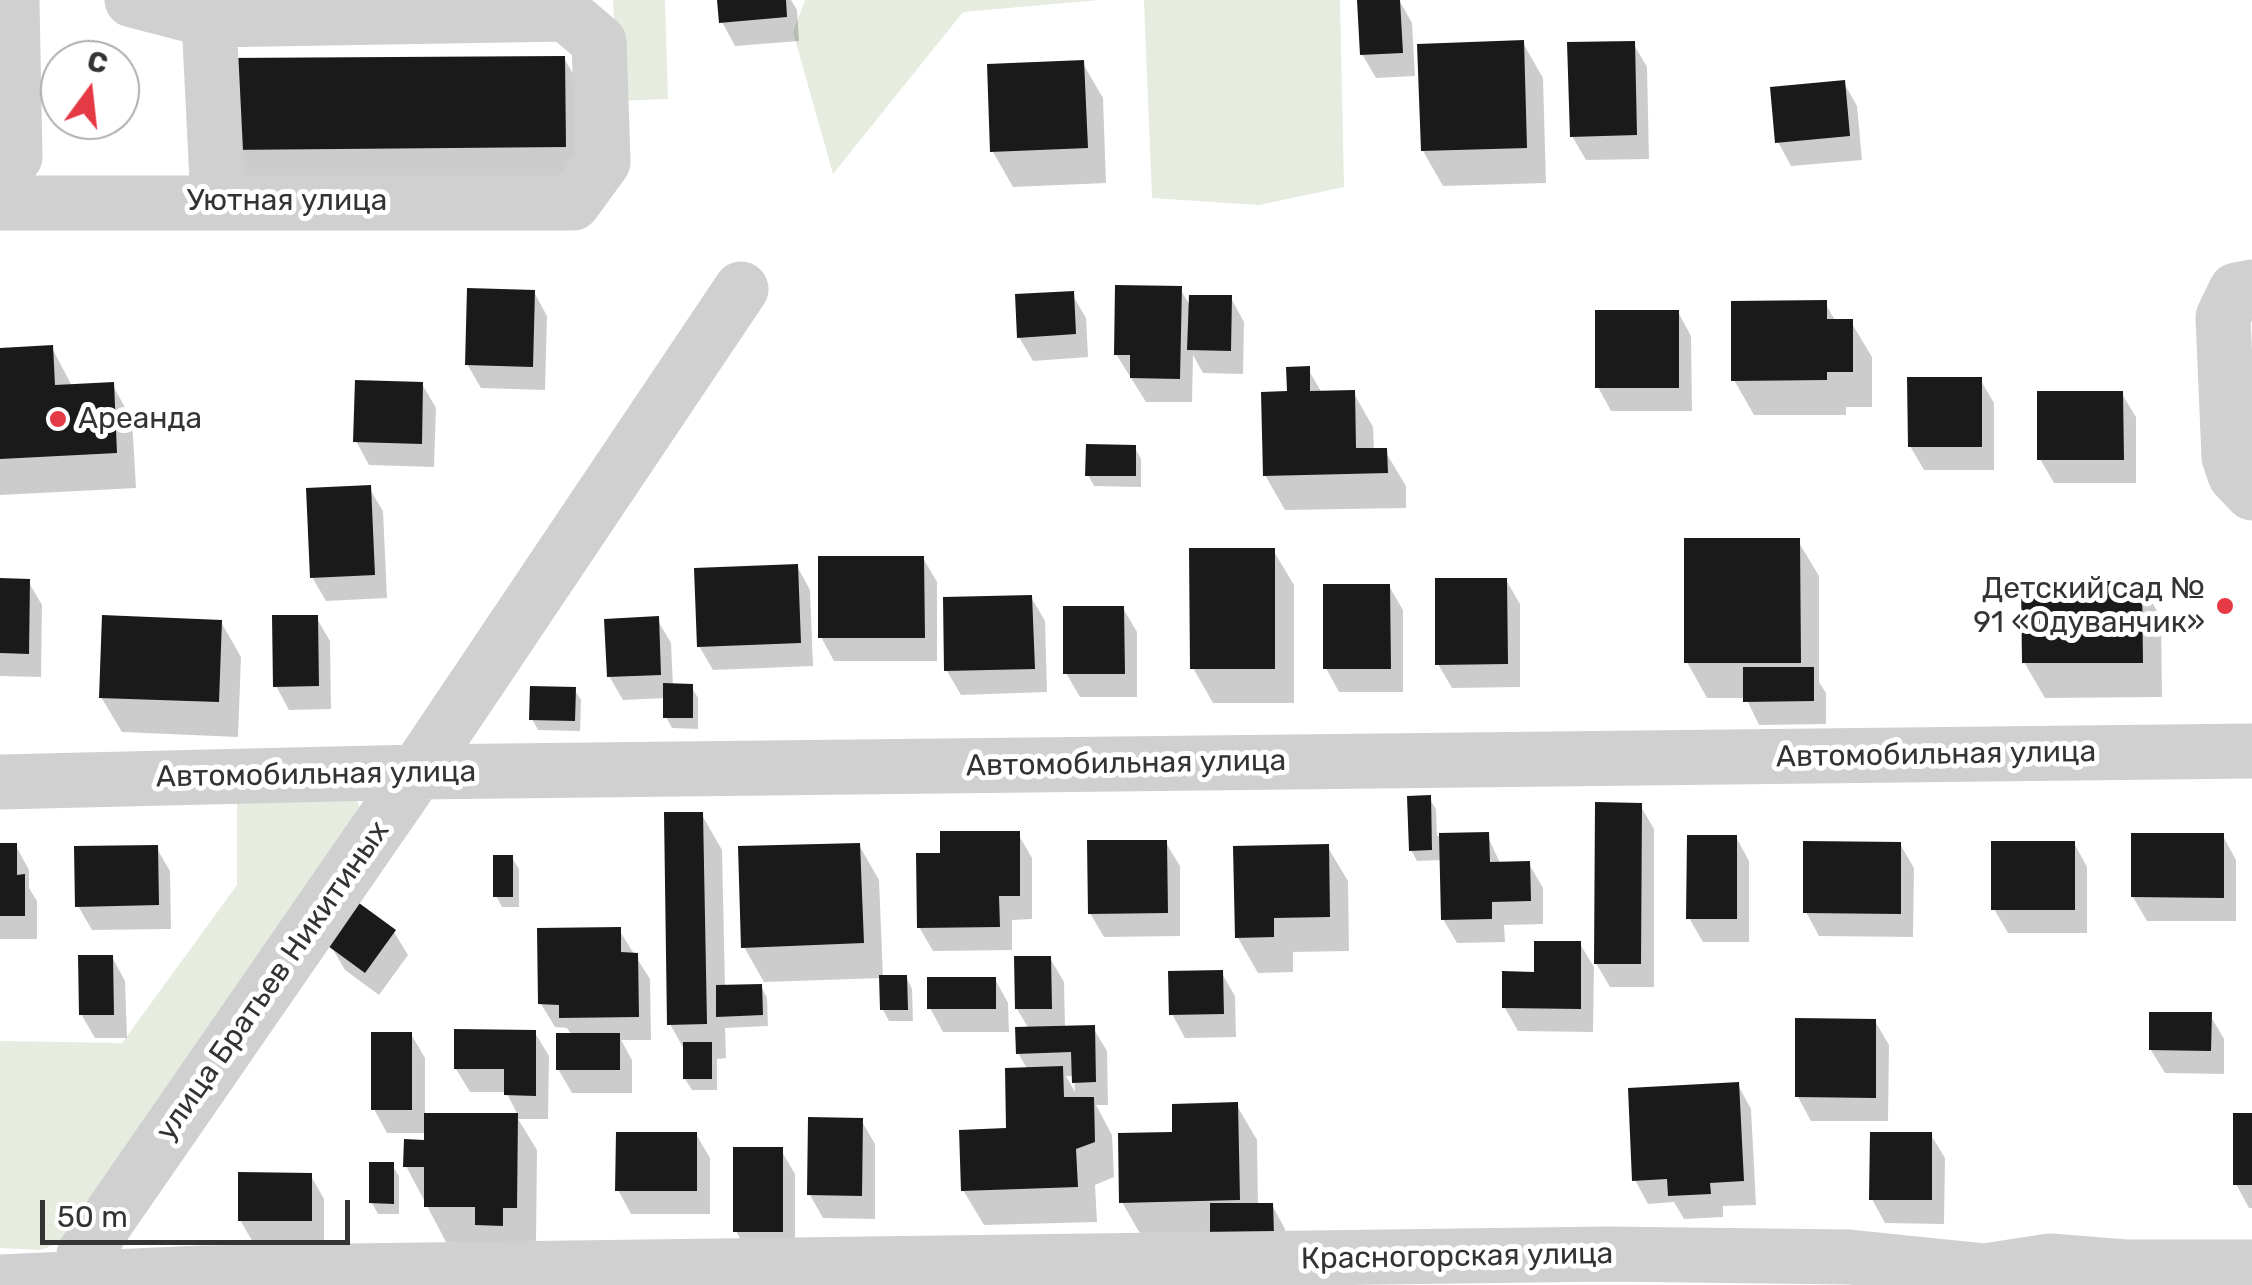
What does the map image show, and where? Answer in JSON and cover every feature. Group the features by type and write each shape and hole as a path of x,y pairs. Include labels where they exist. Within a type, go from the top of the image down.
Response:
{"street":[{"path":"0,158 15,157 12,0"},
{"path":"132,0 209,20 218,200"},
{"name":"Уютная улица","path":"0,203 573,203 603,162 599,42 566,14 209,20"},
{"path":"2252,286 2236,290 2224,317 2229,457 2235,475 2252,494"},
{"name":"улица Братьев Никитиных","path":"82,1278 84,1254 417,772 742,289"},
{"name":"Автомобильная улица","path":"0,782 417,772 2252,751"},
{"name":"Красногорская улица","path":"0,1282 201,1273 1607,1254 1849,1257 1984,1272 2050,1260 2126,1266 2252,1267"}],"shaded area":[{"path":"613,0 665,0 668,99 617,101"},
{"path":"805,0 1099,0 963,12 833,174 793,32"},
{"path":"1144,0 1340,0 1344,187 1259,205 1152,198"},
{"path":"340,795 358,802 363,819 65,1240 41,1250 0,1248 0,1041 122,1043 237,885 237,796"}],"building":[{"path":"717,0 786,0 787,17 719,23"},
{"path":"1357,0 1400,0 1403,53 1360,55"},
{"path":"1524,40 1527,148 1421,151 1417,44"},
{"path":"1635,41 1637,135 1570,137 1567,42"},
{"path":"565,56 566,147 225,150 224,58"},
{"path":"1084,60 1088,148 990,152 987,64"},
{"path":"1845,80 1850,136 1775,143 1770,87"},
{"path":"1115,285 1182,286 1180,379 1130,378 1130,355 1114,355"},
{"path":"467,288 535,290 533,367 465,365"},
{"path":"1074,291 1076,334 1017,338 1015,294"},
{"path":"1189,295 1232,295 1231,351 1187,350"},
{"path":"1827,300 1827,319 1853,319 1853,372 1827,372 1827,380 1731,381 1731,301"},
{"path":"1595,310 1679,310 1679,388 1595,388"},
{"name":"Ареанда","path":"53,345 55,385 114,382 117,453 0,459 0,348"},
{"path":"1310,366 1310,391 1355,390 1356,448 1387,448 1388,473 1263,476 1261,392 1287,391 1286,367"},
{"path":"1907,377 1982,377 1982,447 1908,447"},
{"path":"355,380 423,382 422,444 353,442"},
{"path":"2037,391 2123,391 2124,460 2037,460"},
{"path":"1086,444 1136,445 1136,476 1085,476"},
{"path":"371,485 375,575 310,578 306,488"},
{"path":"1684,538 1800,538 1801,663 1684,663"},
{"path":"1189,548 1275,548 1275,669 1190,669"},
{"path":"818,556 924,556 925,638 818,638"},
{"path":"798,564 801,643 697,647 694,568"},
{"path":"0,578 30,579 29,654 0,653"},
{"path":"1435,578 1507,578 1508,664 1435,665"},
{"path":"2021,581 2142,581 2143,663 2022,663"},
{"path":"1323,584 1390,584 1391,669 1323,669"},
{"path":"1032,595 1035,669 944,671 943,597"},
{"path":"1063,606 1124,606 1125,674 1063,674"},
{"path":"102,615 222,620 219,702 99,698"},
{"path":"272,615 318,615 319,686 273,687"},
{"path":"659,616 661,675 607,677 604,619"},
{"path":"1743,667 1814,667 1814,701 1743,702"},
{"path":"663,683 693,684 693,718 663,718"},
{"path":"530,686 576,687 575,721 529,720"},
{"path":"1431,795 1432,850 1409,851 1407,796"},
{"path":"1595,802 1642,803 1641,964 1594,964"},
{"path":"664,812 703,812 707,1024 667,1025"},
{"path":"940,831 1020,831 1020,896 999,896 1000,927 917,928 916,853 940,853"},
{"path":"1489,832 1490,862 1530,861 1531,901 1492,902 1492,919 1441,920 1439,833"},
{"path":"2131,833 2224,833 2224,898 2131,897"},
{"path":"1687,835 1737,835 1737,919 1686,919"},
{"path":"1087,840 1167,840 1168,913 1088,914"},
{"path":"1803,841 1901,842 1901,914 1803,913"},
{"path":"1991,841 2075,841 2075,910 1991,910"},
{"path":"0,843 17,843 17,875 25,874 25,916 0,916"},
{"path":"860,843 864,943 741,948 738,846"},
{"path":"1329,844 1330,917 1274,918 1274,937 1235,938 1233,846"},
{"path":"158,845 159,905 75,907 74,846"},
{"path":"493,855 513,855 513,897 493,897"},
{"path":"359,903 396,930 365,973 328,946"},
{"path":"621,927 621,952 638,953 639,1017 559,1018 559,1005 538,1004 537,928"},
{"path":"1534,941 1581,941 1581,1009 1502,1008 1502,971 1534,972"},
{"path":"78,955 113,955 114,1015 79,1015"},
{"path":"1014,956 1051,956 1052,1009 1015,1009"},
{"path":"1223,970 1224,1014 1169,1015 1168,971"},
{"path":"879,975 907,975 908,1010 880,1010"},
{"path":"927,977 996,977 996,1009 927,1009"},
{"path":"762,984 763,1015 716,1017 716,985"},
{"path":"2149,1012 2212,1012 2211,1051 2149,1050"},
{"path":"1795,1018 1876,1019 1876,1098 1795,1097"},
{"path":"1095,1025 1096,1082 1072,1083 1071,1052 1016,1054 1015,1027"},
{"path":"454,1029 536,1030 536,1096 504,1095 504,1069 454,1069"},
{"path":"371,1032 412,1032 412,1110 371,1110"},
{"path":"556,1033 620,1033 620,1070 556,1070"},
{"path":"683,1042 712,1042 712,1079 683,1079"},
{"path":"1063,1066 1064,1097 1094,1097 1095,1142 1076,1149 1078,1187 961,1191 959,1130 1006,1128 1005,1068"},
{"path":"1739,1082 1744,1181 1710,1183 1711,1194 1668,1196 1667,1179 1632,1181 1628,1088"},
{"path":"1238,1102 1240,1200 1119,1203 1118,1133 1172,1132 1172,1104"},
{"path":"424,1113 518,1113 517,1208 503,1208 503,1226 475,1225 475,1207 424,1207 424,1167 403,1167 404,1139 424,1140"},
{"path":"2233,1113 2252,1113 2252,1185 2233,1185"},
{"path":"808,1117 863,1118 862,1196 807,1195"},
{"path":"616,1132 697,1132 697,1191 615,1191"},
{"path":"1870,1132 1932,1132 1932,1200 1869,1200"},
{"path":"733,1147 783,1147 783,1232 733,1232"},
{"path":"369,1162 394,1162 394,1204 369,1203"},
{"path":"238,1172 312,1173 312,1221 238,1221"},
{"path":"1210,1203 1273,1203 1274,1234 1210,1236"}],"place":[{"name":"Ареанда","path":"58,419"},
{"name":"Детский сад № 91 «Одуванчик»","path":"2225,606"}]}
